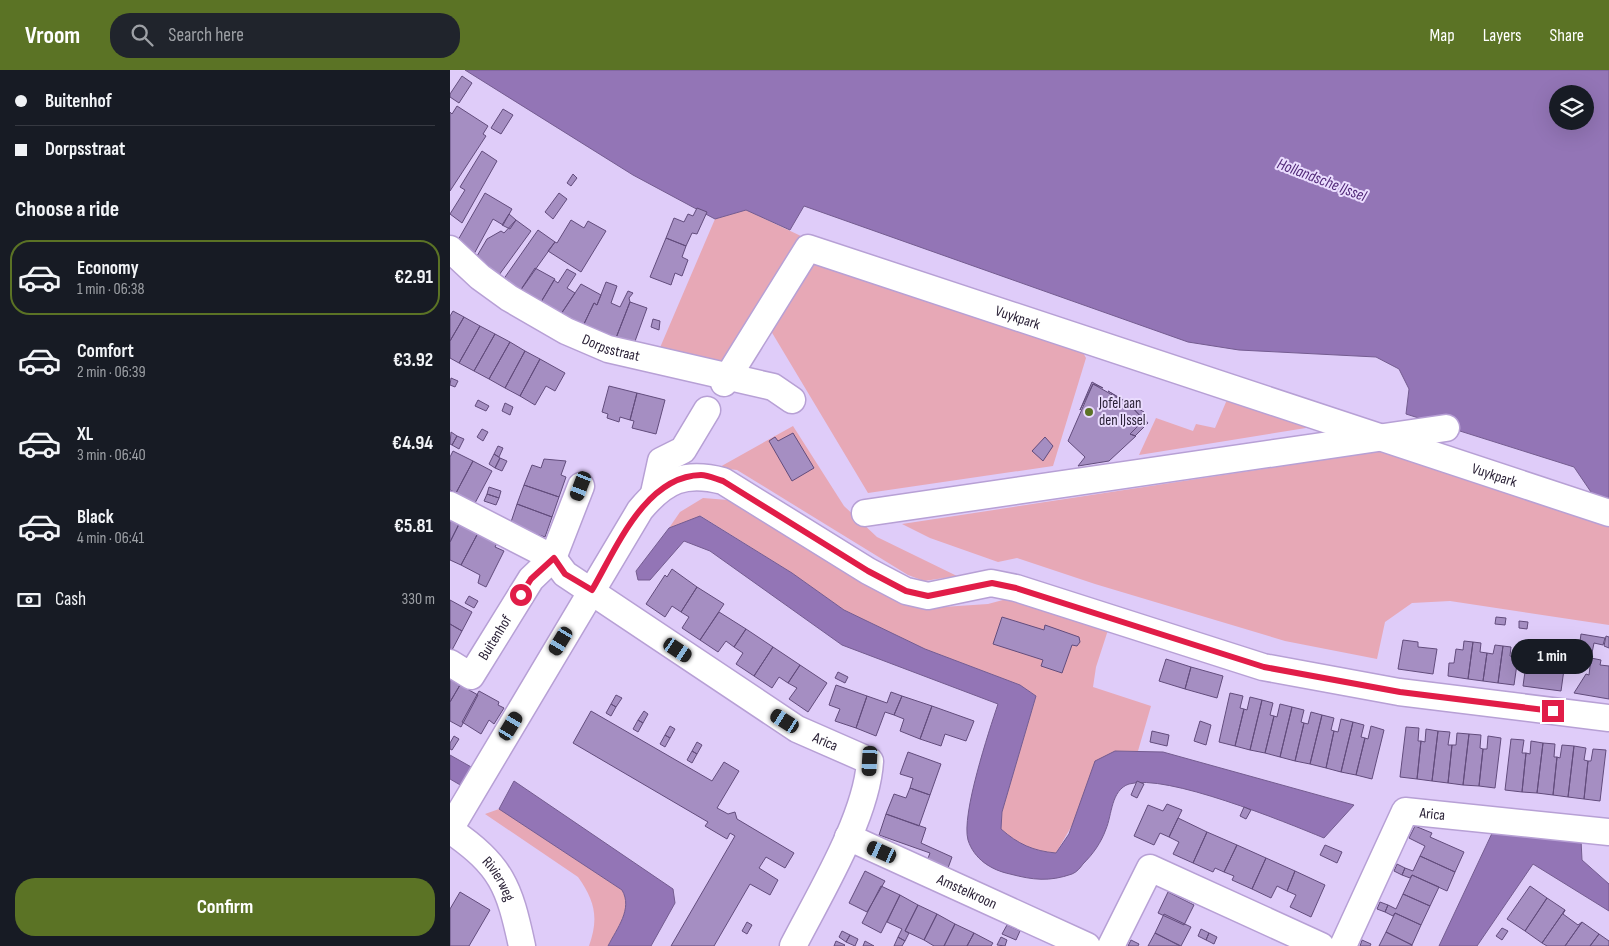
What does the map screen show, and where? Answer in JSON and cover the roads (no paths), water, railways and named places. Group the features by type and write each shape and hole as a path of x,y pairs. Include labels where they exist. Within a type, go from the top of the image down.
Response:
{"street":[{"name":"Vuykpark","path":"726,380 808,248 1609,513"},
{"name":"Dorpsstraat","path":"450,249 480,277 509,298 566,331 608,349 656,358 726,380 773,387 792,400"},
{"path":"654,494 661,461 683,450 707,410"},
{"name":"Vuykpark","path":"865,513 1446,428"},
{"path":"450,829 636,517 654,494 675,480 702,475 723,481 868,571 906,591 928,596 992,583 1016,588 1264,667 1400,692 1609,718"},
{"name":"Buitenhof","path":"450,663 472,676 531,579 554,558 581,486"},
{"path":"450,505 554,558 565,574 592,590"},
{"name":"Arica","path":"592,590 796,729 870,761 869,775 848,837 793,946"},
{"name":"Arica","path":"1343,946 1405,811 1609,832"},
{"name":"Rivierweg","path":"450,829 493,864 512,900 522,946"},
{"name":"Amstelkroon","path":"848,837 1087,946"},
{"path":"1111,946 1150,868 1321,946"}],"water":[{"name":"Hollandsche IJssel","path":"465,70 1609,70 1609,501 1593,495 1574,467 1406,414 1409,389 1399,369 1376,357 1239,350 1188,342 804,206 790,230 746,210 715,219 633,175"},
{"path":"700,516 792,573 844,610 925,649 1020,685 1036,696 1002,812 1001,829 1026,846 1040,851 1056,853 1069,834 1095,761 1115,751 1163,752 1354,805 1324,838 1255,811 1197,792 1146,783 1129,784 1123,787 1115,797 1106,829 1099,844 1080,868 1072,874 1056,878 1034,879 996,870 984,863 974,853 968,840 967,828 968,812 977,773 998,704 842,645 710,551 684,541 650,580 638,580 636,571 669,528"},
{"path":"450,755 473,768 462,786 450,779"},
{"path":"514,781 673,889 675,903 651,946 608,946 625,911 625,897 622,890 499,809"},
{"path":"1494,829 1581,840 1582,860 1609,884 1609,911 1533,864 1477,946 1439,946"}],"place":[{"name":"Jofel aan den IJssel","path":"1089,412"}]}
